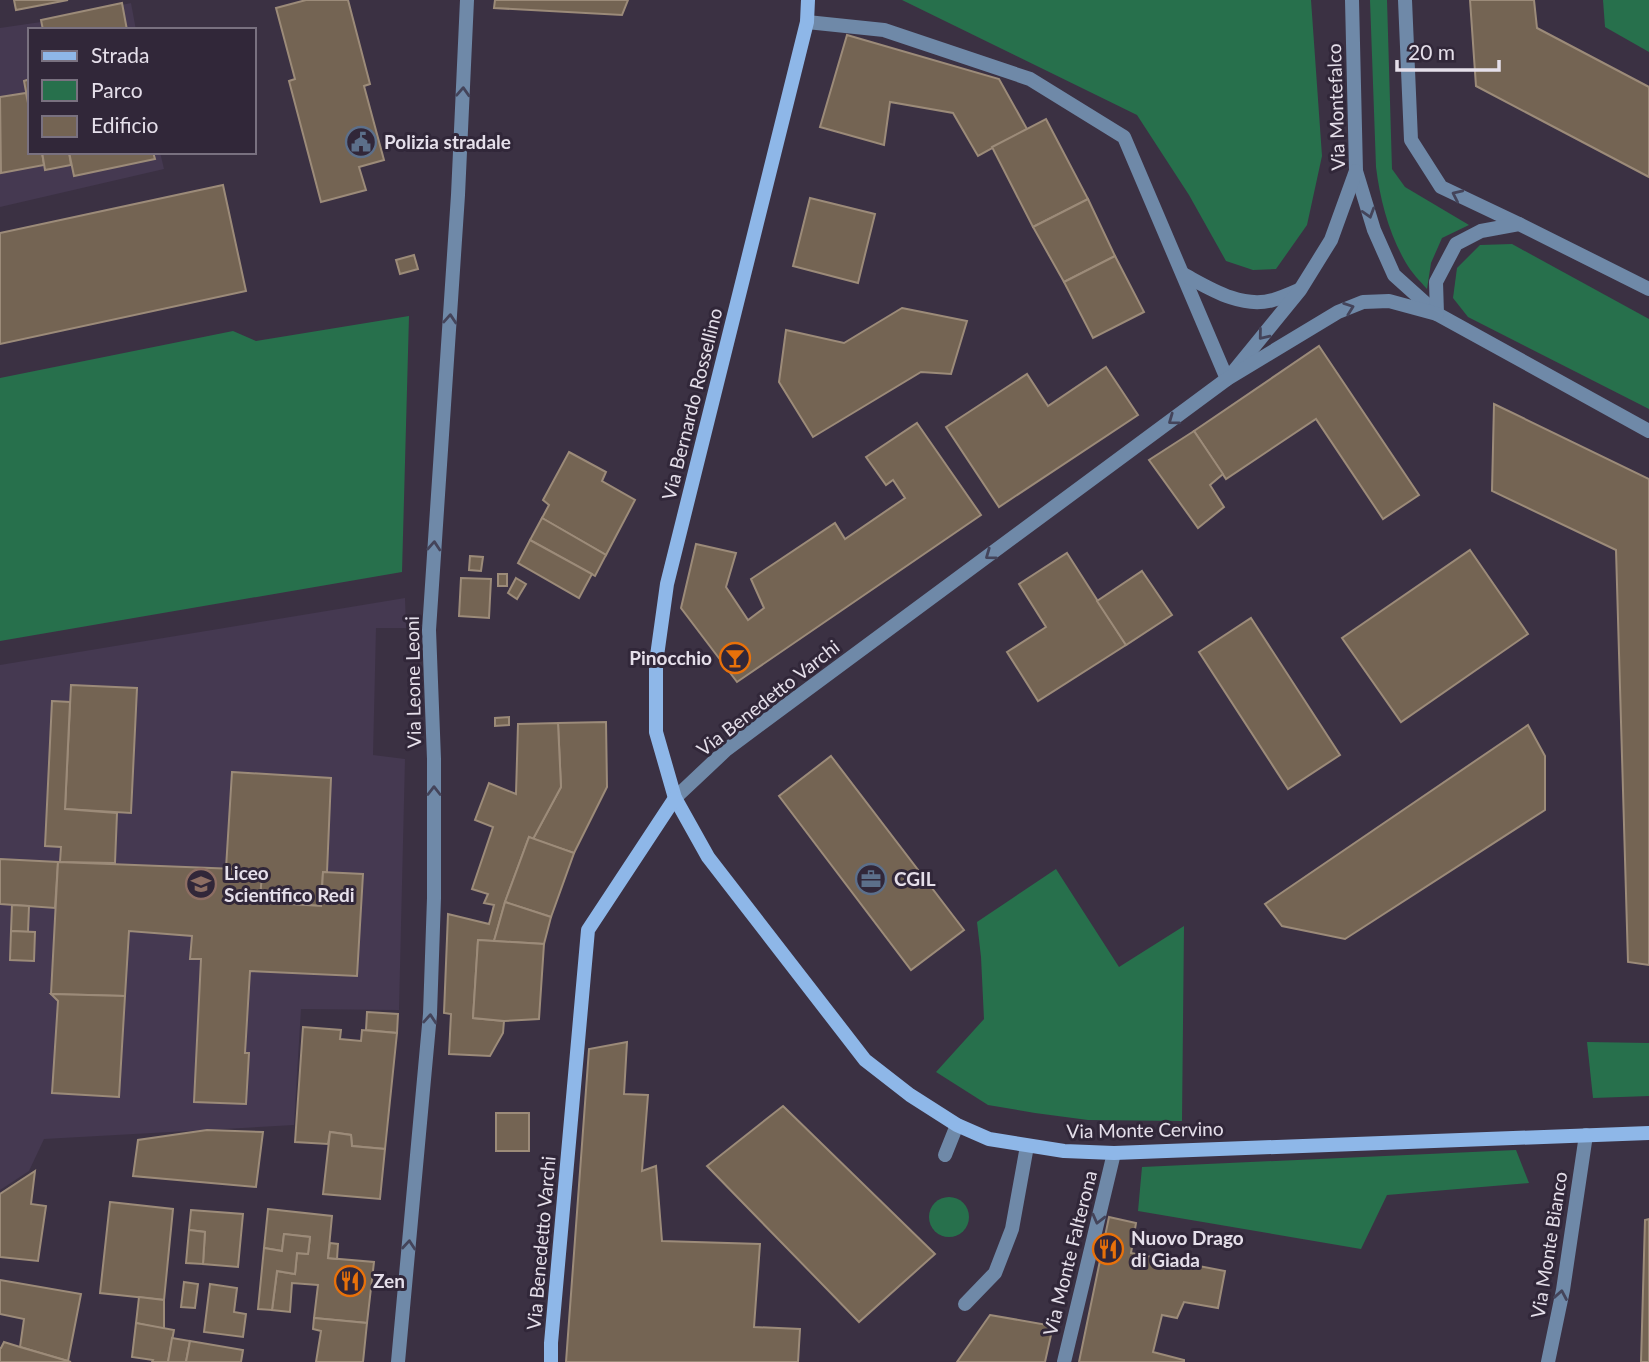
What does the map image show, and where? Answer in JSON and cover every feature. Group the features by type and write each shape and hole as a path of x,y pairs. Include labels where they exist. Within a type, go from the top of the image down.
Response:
{"main road":[{"path":"807,0 807,22"},
{"path":"807,22 819,0"},
{"name":"Via Bernardo Rossellino","path":"675,798 656,732 656,663 667,584 807,22"},
{"name":"Via Monte Cervino","path":"675,798 708,856 865,1060 910,1095 957,1125 989,1139 1064,1151 1114,1153 1649,1133"},
{"name":"Via Benedetto Varchi","path":"551,1362 588,930 675,798"}],"street":[{"name":"Via Leone Leoni","path":"398,1362 430,1014 434,870 429,630 458,195 467,0"},
{"name":"Via Montefalco","path":"1352,0 1356,171 1374,230 1394,275 1437,314 1649,431"},
{"path":"1405,0 1411,140 1441,187 1649,289"},
{"path":"807,22 884,30 1030,79 1124,137 1227,379"},
{"name":"Via Benedetto Varchi","path":"1227,379 1300,290 1331,240 1356,171"},
{"path":"1437,314 1436,282 1456,244 1481,231 1519,224"},
{"path":"1182,274 1225,296 1250,302 1270,301 1300,290"},
{"name":"Via Benedetto Varchi","path":"675,798 727,749 1227,379 1338,312 1363,302 1389,300 1437,314"},
{"path":"945,1155 957,1125"},
{"name":"Via Monte Bianco","path":"1548,1362 1563,1290 1587,1135"},
{"path":"965,1304 995,1273 1013,1229 1027,1146"},
{"name":"Via Monte Falterona","path":"1064,1362 1114,1153"}],"shaded area":[{"path":"131,3 136,28 28,28 28,154 160,154 164,169 0,207 0,28"},
{"name":"Liceo Scientifico Redi","path":"405,598 406,628 376,628 373,755 405,759 399,1010 301,1009 294,1125 44,1139 29,1171 0,1190 0,665"}],"green space":[{"path":"902,0 1311,0 1322,156 1307,225 1276,269 1253,270 1226,261 1189,195 1137,115"},
{"path":"1370,0 1387,0 1392,169 1405,187 1469,225 1442,238 1431,263 1427,289 1410,270 1400,252 1390,229 1380,192 1376,167"},
{"path":"1603,0 1649,0 1649,52 1605,27"},
{"path":"1512,244 1649,319 1649,409 1468,317 1453,298 1457,268 1480,245"},
{"path":"409,316 402,572 0,641 0,378 233,331 256,341"},
{"path":"1056,869 1119,967 1184,926 1182,1121 1088,1120 988,1105 936,1072 984,1019 977,922"},
{"path":"1587,1042 1649,1043 1649,1096 1593,1098"},
{"path":"1516,1150 1529,1183 1387,1195 1361,1249 1138,1211 1142,1167"},
{"path":"949,1197 957,1198 963,1203 968,1209 968,1225 963,1231 957,1236 949,1237 941,1236 935,1231 930,1225 929,1217 930,1209 935,1203 941,1198"}],"building":[{"path":"14,0 68,0 16,10"},
{"path":"306,0 348,0 370,84 364,86 384,160 359,167 366,190 321,202 289,81 295,79 276,8"},
{"path":"495,0 628,0 622,15 494,8"},
{"path":"1470,0 1534,0 1537,28 1649,87 1649,177 1476,86"},
{"path":"122,3 127,28 43,28 41,20"},
{"path":"847,35 999,79 1027,129 978,156 953,113 890,102 884,145 820,127"},
{"path":"28,80 28,102 24,81"},
{"path":"26,93 28,154 42,154 44,165 1,173 0,97"},
{"path":"1046,119 1088,199 1033,227 992,147"},
{"path":"42,154 69,154 71,165 45,170"},
{"path":"69,154 154,154 155,159 74,176"},
{"path":"223,185 246,291 0,344 0,233"},
{"path":"810,198 875,214 858,283 793,266"},
{"path":"1088,199 1115,256 1064,282 1033,227"},
{"path":"414,255 418,269 400,274 396,260"},
{"path":"1115,256 1144,312 1093,338 1064,282"},
{"path":"902,308 967,321 951,374 921,372 813,437 779,382 786,330 844,343"},
{"path":"1319,346 1419,495 1383,519 1316,419 1226,479 1194,431"},
{"path":"1106,367 1138,415 999,507 946,427 1027,374 1048,406"},
{"path":"1494,404 1649,479 1649,965 1628,962 1616,550 1492,491"},
{"path":"917,423 981,515 737,682 681,608 696,544 736,553 726,587 748,620 764,608 751,579 835,523 845,539 905,498 893,480 886,485 866,457"},
{"path":"1194,431 1223,474 1210,485 1224,507 1198,528 1149,460"},
{"path":"569,452 606,472 602,481 635,500 606,555 542,518 549,505 543,500"},
{"path":"542,518 606,555 595,576 530,540"},
{"path":"530,540 592,574 579,598 518,563"},
{"path":"1470,550 1528,634 1401,722 1342,638"},
{"path":"1067,553 1126,645 1038,701 1007,652 1046,627 1019,584"},
{"path":"470,556 483,557 481,571 469,570"},
{"path":"1142,571 1172,615 1126,645 1097,601"},
{"path":"498,574 507,574 507,586 498,586"},
{"path":"461,578 491,579 489,618 459,616"},
{"path":"516,578 526,584 517,599 508,593"},
{"path":"1251,618 1340,755 1288,789 1199,652"},
{"path":"71,685 137,688 131,813 65,809"},
{"path":"52,701 70,702 65,809 117,813 115,863 60,862 61,847 45,846"},
{"path":"509,717 509,725 495,726 495,718"},
{"path":"606,722 607,787 574,853 533,839 561,787 558,723"},
{"path":"558,723 561,787 533,839 529,837 494,941 478,940 473,1018 504,1021 503,1033 490,1056 449,1054 451,1014 444,1013 448,914 489,924 494,905 484,903 488,894 472,889 493,827 475,820 489,783 516,794 518,724"},
{"path":"1528,725 1545,756 1545,810 1345,939 1282,926 1265,904"},
{"path":"831,756 964,930 911,970 779,796"},
{"path":"232,772 331,778 327,872 323,872 321,906 260,902 262,870 226,868"},
{"path":"529,837 574,853 551,917 505,902"},
{"path":"0,859 58,862 55,908 0,904"},
{"path":"58,862 262,870 260,902 321,906 323,872 363,874 357,976 250,971 245,1053 249,1053 246,1104 194,1102 201,959 190,959 192,936 129,931 125,996 51,994"},
{"path":"505,902 551,917 544,944 494,941"},
{"path":"12,905 29,906 28,932 11,931"},
{"path":"11,931 35,932 34,961 10,960"},
{"path":"478,940 544,944 539,1019 504,1021 473,1018"},
{"path":"51,994 125,996 119,1097 52,1093 58,1001"},
{"path":"367,1012 398,1014 397,1033 366,1030"},
{"path":"303,1027 341,1030 340,1039 361,1041 362,1030 397,1033 385,1149 352,1146 351,1135 330,1132 328,1144 295,1142"},
{"path":"627,1042 624,1094 648,1095 642,1171 656,1166 662,1241 760,1244 754,1327 800,1329 798,1362 566,1362 589,1049"},
{"path":"783,1106 935,1254 859,1322 707,1166"},
{"path":"496,1113 529,1113 529,1151 496,1151"},
{"path":"207,1130 263,1132 256,1187 133,1176 138,1140"},
{"path":"330,1132 351,1135 352,1146 385,1149 380,1199 323,1194"},
{"path":"35,1171 31,1204 46,1206 38,1261 0,1257 0,1194"},
{"path":"110,1202 173,1209 164,1300 100,1293"},
{"path":"268,1209 332,1216 328,1258 374,1262 367,1323 314,1318 318,1285 292,1283 290,1312 272,1310 277,1271 295,1274 297,1253 308,1254 310,1237 284,1234 282,1251 264,1248"},
{"path":"191,1210 243,1214 238,1267 203,1264 205,1232 189,1230"},
{"path":"1109,1217 1136,1223 1131,1253 1225,1271 1218,1308 1184,1302 1177,1318 1162,1315 1153,1352 1184,1362 1079,1362"},
{"path":"1649,1219 1649,1362 1641,1362 1645,1220"},
{"path":"189,1230 205,1232 203,1264 186,1263"},
{"path":"284,1234 310,1237 308,1254 297,1253 295,1274 277,1271 272,1310 258,1309 264,1248 282,1251"},
{"path":"330,1243 338,1244 337,1259 328,1258"},
{"path":"0,1280 81,1294 68,1361 20,1347 24,1319 0,1314"},
{"path":"184,1282 198,1284 195,1308 181,1307"},
{"path":"210,1284 237,1288 234,1312 246,1314 243,1337 204,1332"},
{"path":"139,1297 164,1300 164,1329 136,1323"},
{"path":"990,1315 1053,1326 1045,1362 957,1362"},
{"path":"314,1318 367,1323 363,1362 316,1362 321,1331 313,1329"},
{"path":"136,1323 174,1330 168,1362 152,1362 153,1360 132,1357"},
{"path":"172,1338 190,1341 186,1362 168,1362"},
{"path":"190,1341 243,1350 241,1362 186,1362"},
{"path":"4,1342 71,1362 0,1362 0,1348"}],"place":[{"name":"Polizia stradale","path":"361,142"},
{"name":"Pinocchio","path":"735,658"},
{"name":"CGIL","path":"871,879"},
{"name":"Liceo Scientifico Redi","path":"201,884"},
{"name":"Nuovo Drago di Giada","path":"1108,1249"},
{"name":"Zen","path":"350,1281"}]}
